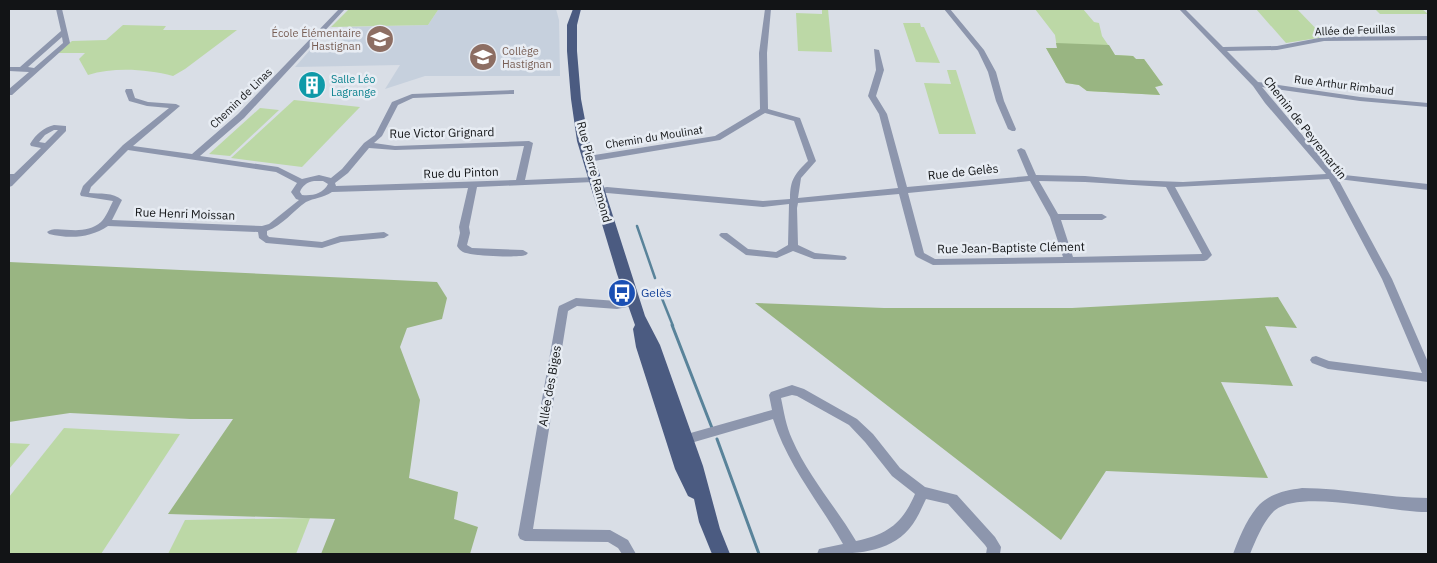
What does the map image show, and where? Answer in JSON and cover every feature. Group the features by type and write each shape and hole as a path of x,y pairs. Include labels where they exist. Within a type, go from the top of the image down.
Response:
{"main road":[{"name":"Rue Pierre Ramond","path":"566,9 572,25 576,99 593,179 636,309 653,345 720,554"},
{"name":"Rue Pierre Ramond","path":"572,25 578,9"},
{"name":"Rue Pierre Ramond","path":"636,309 643,346 684,470 711,529"}],"street":[{"path":"9,93 67,43 59,9"},
{"name":"Chemin de Linas","path":"194,157 241,116 342,9"},
{"path":"768,9 763,52 764,110 797,120 812,161 797,177 792,208 793,247"},
{"path":"947,9 981,50 992,72 1000,101 1012,129"},
{"name":"Chemin de Peyremartin","path":"1182,9 1256,84 1268,101 1332,176 1388,279 1428,374"},
{"path":"22,69 64,32"},
{"name":"Allée de Feuillas","path":"1222,50 1277,48 1324,40 1428,38"},
{"name":"Rue Jean-Baptiste Clément","path":"876,50 880,70 872,96 883,114 920,255 933,262 1204,258 1207,255 1169,184"},
{"path":"9,69 36,70"},
{"name":"Rue Arthur Rimbaud","path":"1256,84 1360,99 1428,105"},
{"name":"Rue Henri Moissan","path":"52,232 85,234 94,232 106,223 118,200 113,197 84,194 86,186 126,147 176,106 147,104 132,99 129,91"},
{"path":"330,186 367,145 378,136 395,104 412,96 510,92"},
{"name":"Chemin du Moulinat","path":"588,159 717,138 764,110"},
{"name":"Rue Victor Grignard","path":"367,145 395,148 529,143 520,183"},
{"path":"9,184 12,177 48,146"},
{"path":"126,147 278,170 302,182 295,189 295,192 299,198 305,199"},
{"path":"1021,150 1033,178 1054,217 1069,260"},
{"name":"Rue de Gelès","path":"597,191 607,190 763,204 1033,178 1086,179 1129,184 1203,185 1332,176 1428,187"},
{"name":"Rue du Pinton","path":"302,182 321,178 330,186 473,185 593,179"},
{"path":"473,185 462,246 465,249 472,250 523,253"},
{"name":"Rue du Pinton","path":"305,199 321,195 330,186"},
{"path":"305,199 272,226 263,229 262,236 271,242 322,245 340,239 384,235"},
{"path":"1054,217 1102,217"},
{"name":"Rue Henri Moissan","path":"106,223 263,229"},
{"path":"724,235 746,252 777,255 793,247 814,256 842,258"},
{"name":"Allée des Biges","path":"629,554 623,544 610,536 525,535 563,309 576,302 617,305 636,309"},
{"path":"1316,360 1328,365 1428,378"},
{"path":"852,547 841,527 792,456 776,414 775,395 785,391 800,392 853,422 869,438 896,472 922,492 952,499 990,541 994,548 993,554"},
{"path":"684,440 776,414"},
{"path":"824,554 880,540 901,528 910,518 922,492"},
{"path":"1241,554 1261,518 1271,505 1284,498 1316,494 1412,505 1428,505"}],"shaded area":[{"name":"Collège Hastignan","path":"556,9 559,20 560,76 425,76 385,89 400,65 295,67 310,50 335,50 350,27 428,25 438,10"}],"green space":[{"path":"349,9 438,10 428,25 331,27"},
{"path":"822,9 828,9 832,52 798,51 796,13 822,14"},
{"path":"1035,9 1083,9 1094,22 1099,23 1102,36 1115,55 1144,59 1163,85 1155,87 1160,95 1087,91 1079,85 1066,83 1046,48 1057,48 1055,35"},
{"path":"1256,9 1297,9 1324,37 1286,43"},
{"path":"1375,9 1422,9 1428,14 1380,14"},
{"path":"903,23 920,23 921,27 924,27 940,63 916,62"},
{"path":"123,25 166,26 163,30 237,30 173,76 130,70 98,72 88,75 79,59 85,53 57,53 72,41 106,40"},
{"path":"1056,43 1109,45 1115,55 1144,59 1163,85 1155,87 1160,95 1087,91 1079,85 1066,83 1046,48 1057,48"},
{"path":"947,70 956,70 976,134 939,134 924,83 951,84"},
{"path":"294,100 360,107 302,167 231,158"},
{"path":"260,108 279,110 230,156 209,154"},
{"path":"9,262 437,282 447,298 442,319 407,328 400,347 420,400 409,478 458,492 454,519 478,527 470,554 321,554 335,519 168,514 233,419 190,419 70,413 9,422"},
{"path":"1278,297 1297,328 1265,326 1293,386 1221,382 1268,478 1106,471 1061,540 755,303 884,308 1072,308"},
{"path":"64,428 180,434 101,554 9,554 9,497"},
{"path":"9,443 30,444 9,469"},
{"path":"310,518 296,554 168,554 185,520"}],"waterway":[{"path":"637,226 655,278"},
{"path":"661,296 673,326"},
{"path":"672,325 712,428"},
{"path":"717,439 759,554"}],"place":[{"name":"École Élémentaire Hastignan","path":"380,39"},
{"name":"Collège Hastignan","path":"483,57"},
{"name":"Salle Léo Lagrange","path":"312,85"},
{"name":"Gelès","path":"622,293"}]}
